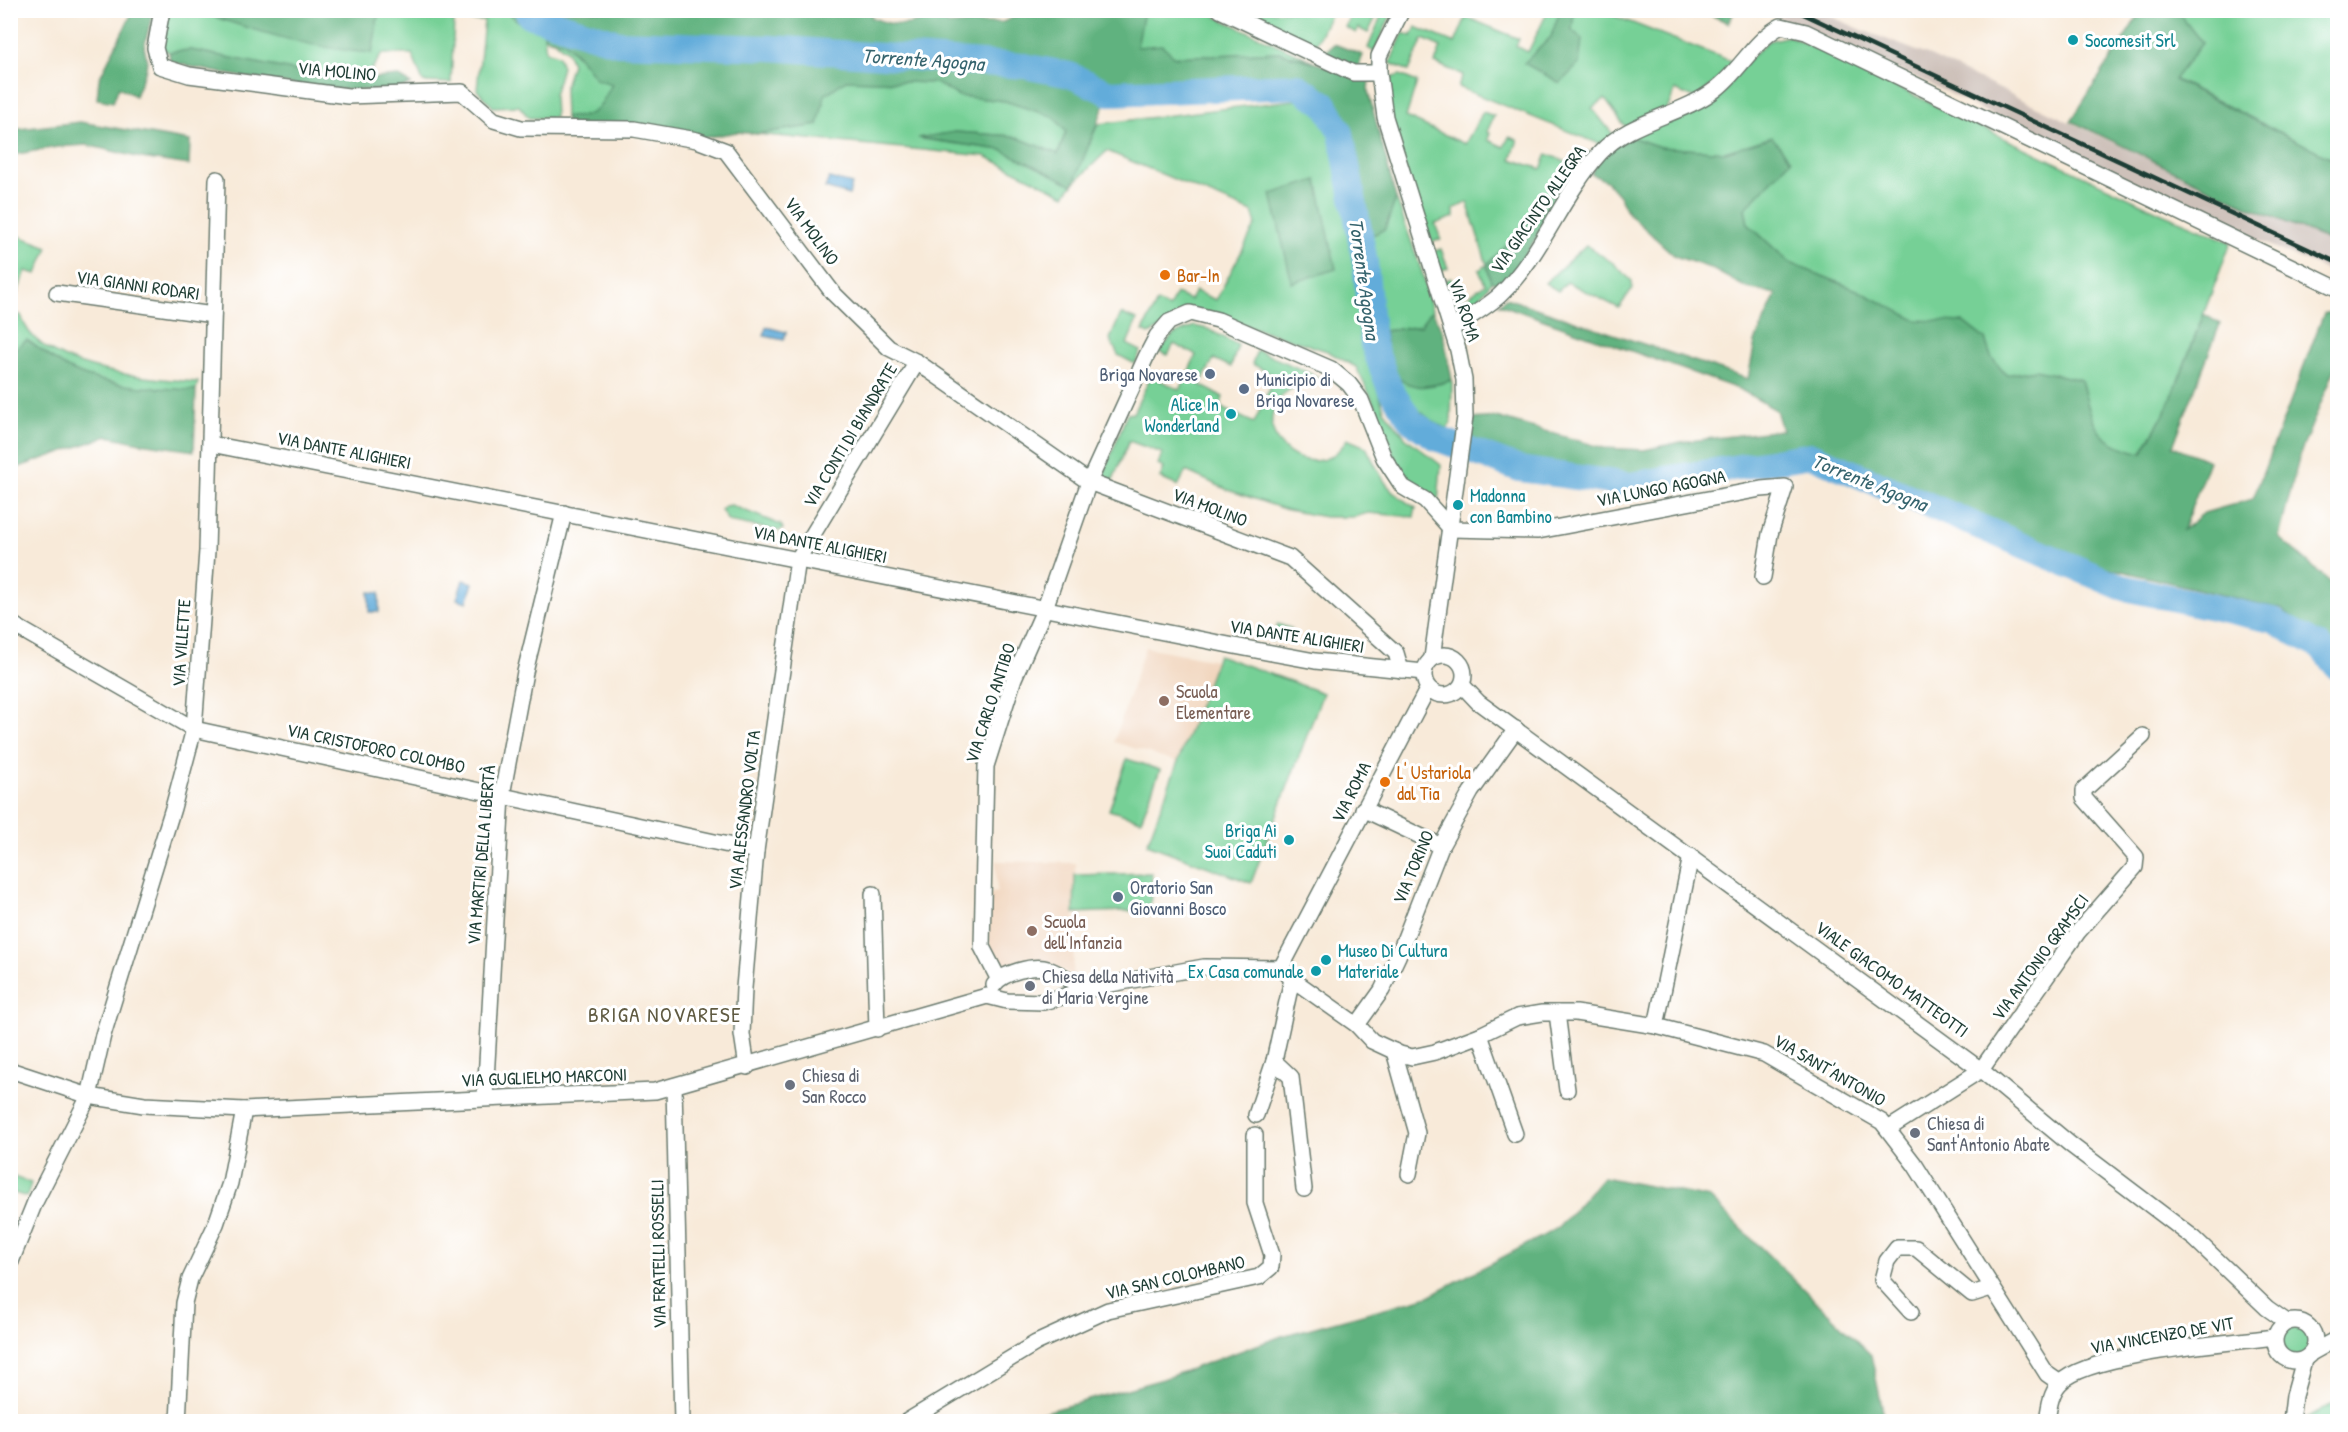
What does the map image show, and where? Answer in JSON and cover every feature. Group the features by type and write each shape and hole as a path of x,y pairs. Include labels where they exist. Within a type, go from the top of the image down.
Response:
{"street":[{"name":"VIA MOLINO","path":"162,10 155,48 160,66 189,75 348,96 462,92 494,120 521,128 634,129 697,140 726,151 833,294 889,348 917,362 1089,482 1290,558 1396,652 1401,670"},
{"path":"1220,10 1353,73 1378,73"},
{"name":"VIA ROMA","path":"1402,10 1379,57 1378,73 1385,117 1451,328 1464,380 1465,417 1437,633 1438,657"},
{"name":"VIA GIACINTO ALLEGRA","path":"1451,328 1500,296 1534,253 1565,201 1601,152 1645,123 1688,106 1715,90 1736,72 1770,32 1781,26 1806,33 2337,289"},
{"name":"VIA VILLETTE","path":"10,1264 35,1202 89,1096 103,1035 173,808 194,729 207,551 217,179"},
{"name":"VIA GIANNI RODARI","path":"57,293 213,315"},
{"name":"VIA CARLO ANTIBO","path":"999,978 982,947 986,766 1014,678 1045,608 1089,482 1157,336 1169,322 1190,313 1218,320 1331,369 1349,384 1360,400 1384,458 1403,487 1425,500 1452,529"},
{"name":"VIA CONTI DI BIANDRATE","path":"798,559 917,362"},
{"name":"VIA DANTE ALIGHIERI","path":"211,444 1315,661 1424,672"},
{"name":"VIA LUNGO AGOGNA","path":"1452,529 1538,531 1761,489 1785,487 1770,534 1763,578"},
{"name":"VIA MARTIRI DELLA LIBERTÀ","path":"485,1098 502,795 525,672 564,513"},
{"name":"VIA ALESSANDRO VOLTA","path":"747,1067 742,1034 756,851 798,559"},
{"name":"VIA CRISTOFORO COLOMBO","path":"10,623 194,729 756,851"},
{"path":"1451,656 1461,665 1464,678 1456,690 1441,695 1428,688 1424,672 1438,657 1451,656"},
{"name":"VIA ROMA","path":"1281,968 1428,688"},
{"name":"VIALE GIACOMO MATTEOTTI","path":"1456,690 1478,702 1516,729 1981,1070 2071,1145 2195,1239 2267,1308 2280,1329"},
{"name":"VIA TORINO","path":"1357,1025 1382,990 1398,956 1441,846 1472,792 1516,729"},
{"name":"VIA ANTONIO GRAMSCI","path":"1981,1070 2078,932 2135,867 2136,857 2084,798 2084,790 2143,736"},
{"path":"1363,809 1441,846"},
{"path":"1656,1026 1691,856"},
{"path":"873,894 877,1029"},
{"name":"VIA GUGLIELMO MARCONI","path":"10,1070 89,1096 144,1106 244,1110 655,1091 747,1067 987,996 1007,1001 1043,1002 1105,985 1204,967 1281,968"},
{"name":"VIA GUGLIELMO MARCONI","path":"999,978 1016,970 1046,968 1074,983 1105,985"},
{"name":"VIA SANT'ANTONIO","path":"1281,968 1292,979 1357,1025 1372,1041 1412,1057 1434,1052 1480,1035 1517,1017 1557,1013 1656,1026 1764,1053 1882,1122 1915,1165 2047,1374 2060,1383"},
{"path":"987,996 999,978"},
{"path":"1256,1115 1274,1061 1292,979"},
{"path":"1557,1013 1568,1090"},
{"path":"1480,1035 1515,1134"},
{"path":"1394,1051 1417,1133 1409,1174"},
{"path":"1274,1061 1291,1077 1304,1189"},
{"path":"1888,1130 1981,1070"},
{"name":"VIA FRATELLI ROSSELLI","path":"674,1086 682,1422"},
{"path":"178,1422 184,1303 190,1279 216,1224 230,1183 244,1110"},
{"name":"VIA SAN COLOMBANO","path":"906,1422 1035,1343 1108,1310 1145,1300 1236,1283 1264,1274 1271,1267 1272,1255 1255,1203 1255,1136"},
{"path":"1911,1312 1882,1280 1887,1261 1897,1248 1916,1248 1972,1294 1991,1288"},
{"path":"2315,1335 2306,1322 2280,1329 2277,1351 2302,1357 2337,1338"},
{"name":"VIA VINCENZO DE VIT","path":"2060,1383 2077,1370 2119,1358 2280,1329"},
{"path":"2315,1335 2337,1332"},
{"path":"2291,1422 2302,1357 2315,1335"},
{"path":"2047,1422 2051,1397 2060,1383"}],"shaded area":[{"path":"1765,11 1819,11 1930,56 2245,205 2337,244 2337,275 2126,182 1920,79"},
{"name":"Scuola Elementare","path":"1145,647 1216,660 1178,762 1114,742"},
{"name":"Scuola dell'Infanzia","path":"996,861 1076,863 1073,976 1048,963 1004,964 997,962 989,950 989,895 997,891"}],"green space":[{"path":"137,10 152,16 144,47 147,59 146,69 135,96 119,87 113,102 97,99 99,79 132,13"},
{"path":"205,10 379,11 372,53 330,48 268,34 206,14"},
{"path":"440,10 506,10 510,15 543,28 546,51 558,55 562,67 554,95 555,118 529,118 519,106 493,107 477,90 484,21 454,20 451,83 423,82 412,54 382,54 365,79 297,71 191,50 169,52 162,49 169,11 205,11 207,14 372,53 379,11 435,13"},
{"path":"873,10 871,17 889,23 912,23 938,14 948,25 1003,22 1021,14 1022,11 1144,11 1137,47 1162,45 1175,57 1279,52 1369,79 1368,91 1396,198 1385,229 1375,234 1362,235 1343,132 1326,102 1297,85 1109,90 1070,73 1024,64 770,47 617,41 581,31 528,11"},
{"path":"1599,10 1736,63 1696,99 1675,90 1666,112 1626,128 1605,99 1592,108 1615,137 1602,145 1458,87 1463,75 1435,63 1441,47 1423,39 1409,71 1390,63 1403,33 1412,36 1416,27 1455,43 1466,17 1519,39 1516,46 1528,52 1548,11 1560,11 1551,37 1525,63 1572,30 1574,11"},
{"path":"2142,10 2177,11 2202,43 2174,80 2337,161 2337,244 2245,205 2071,121"},
{"path":"506,11 521,11 528,17 617,46 770,52 1024,68 1068,78 1108,96 1073,185 1002,150 918,138 955,132 1013,136 1058,154 1066,132 1054,117 1005,101 959,96 936,83 846,80 825,95 818,125 756,134 737,132 698,139 566,124 565,117 584,116 595,111 612,84 596,79 578,55 564,42 545,38 543,28 519,22"},
{"path":"1144,11 1210,11 1215,13 1216,17 1313,61 1279,52 1175,57 1136,47"},
{"path":"1237,11 1332,11 1314,47"},
{"path":"1354,11 1379,11 1368,33 1358,28 1356,33 1345,27"},
{"path":"1383,11 1393,11 1374,52 1368,48"},
{"path":"1560,11 1574,11 1572,30 1582,39 1579,64 1560,83 1524,63 1551,37"},
{"path":"1701,11 1734,12 1729,23"},
{"path":"2177,11 2337,11 2337,161 2174,79 2202,43"},
{"path":"1789,36 2162,213 2231,242 2168,407 2141,453 2125,449 2104,437 2093,420 2081,380 2035,370 2006,375 1991,357 1985,339 1963,322 1916,321 1857,290 1790,263 1748,224 1745,209 1791,160 1772,138 1725,152 1660,147 1628,136 1705,102 1768,41"},
{"path":"554,41 564,42 586,65 613,84 600,106 590,114 565,117 564,89 572,64 567,51"},
{"path":"1334,44 1363,55 1358,68 1321,55"},
{"path":"191,50 297,71 365,79 398,76 411,84 392,89 330,88 255,79 170,61 169,52"},
{"path":"1400,75 1417,82 1406,117 1465,144 1483,112 1494,116 1487,132 1490,133 1488,140 1504,147 1509,137 1518,140 1511,159 1541,169 1547,154 1572,164 1532,218 1487,265 1467,202 1454,209 1454,217 1435,224 1441,239 1428,244 1388,111 1387,79"},
{"path":"846,80 936,83 959,96 1005,101 1054,117 1066,131 1058,154 1013,136 955,132 921,139 1002,150 1072,184 1098,124 1303,99 1328,119 1341,164 1360,261 1360,316 1373,376 1384,410 1405,437 1441,465 1438,503 1402,478 1379,414 1356,367 1327,351 1198,310 1149,334 1143,331 1157,302 1169,308 1176,294 1190,300 1195,291 1216,300 1256,224 1252,212 1107,151 1073,184 1065,195 985,156 756,134 818,125 824,95"},
{"path":"80,122 190,141 189,165 141,158 87,145 57,147 11,155 11,130"},
{"path":"1628,136 1660,147 1725,152 1772,137 1791,160 1745,209 1748,224 1790,263 1857,290 1916,320 1963,322 1985,339 1991,357 2006,375 2035,370 2081,380 2098,429 2104,437 2126,449 2142,453 2168,407 2204,314 2220,324 2173,446 2209,461 2183,530 2204,513 2253,499 2324,313 2337,312 2337,364 2300,454 2279,537 2337,588 2337,659 2325,642 2281,609 2054,555 1812,452 1631,476 1467,451 1471,419 1496,417 1604,448 1644,450 1681,442 1782,430 1776,410 1741,390 1499,304 1506,298 1748,379 1755,342 1776,294 1747,288 1710,268 1675,256 1628,213 1620,197 1606,181 1591,174 1603,153"},
{"path":"1583,152 1590,152 1585,163 1505,286 1491,282 1487,265 1532,218"},
{"path":"1317,180 1336,269 1292,283 1271,194"},
{"path":"1396,198 1422,272 1432,310 1420,326 1385,331 1370,282 1362,235 1375,234 1387,222"},
{"path":"11,233 48,247 37,274 26,271 11,309"},
{"path":"1586,245 1613,263 1632,281 1632,289 1619,308 1567,282 1558,291 1545,283"},
{"path":"1441,249 1448,268 1439,271 1432,252"},
{"path":"1487,265 1491,282 1478,300 1462,312 1456,310 1442,282 1451,278 1462,301 1485,284 1479,270"},
{"path":"1432,310 1443,332 1452,380 1425,386 1411,385 1403,382 1388,370 1385,331 1420,326"},
{"path":"10,312 21,315 31,334 48,349 71,360 124,374 198,382 196,390 134,386 88,377 61,365 27,340 11,352 11,334 14,331 11,329"},
{"path":"1121,314 1137,320 1127,344 1141,351 1135,364 1118,355 1110,339"},
{"path":"1194,326 1208,329 1238,345 1231,367 1214,359 1200,385 1223,397 1220,407 1254,423 1275,376 1252,364 1257,350 1318,377 1290,389 1282,396 1273,412 1272,428 1279,442 1290,453 1304,460 1319,460 1334,454 1347,439 1366,447 1385,482 1397,495 1416,508 1414,517 1368,513 1354,517 1325,517 1287,510 1228,490 1186,471 1178,486 1160,478 1164,468 1158,465 1162,453 1129,441 1112,482 1102,478 1127,414 1133,413 1151,376 1180,390 1196,355 1174,344 1168,355 1159,352 1173,335"},
{"path":"27,340 61,365 88,377 134,386 196,390 194,451 108,436 11,470 11,352"},
{"path":"1388,370 1403,382 1411,385 1425,386 1452,380 1451,423 1447,429 1428,418 1413,405"},
{"path":"731,505 781,525 783,529 780,531 728,521 721,510"},
{"path":"1278,624 1292,629 1272,641"},
{"path":"1218,655 1323,693 1251,883 1147,844"},
{"path":"1127,759 1160,770 1141,820 1109,810"},
{"path":"1152,873 1150,910 1074,913 1075,875"},
{"path":"11,1176 31,1183 27,1197 11,1192"},
{"path":"1603,1177 1710,1198 1871,1355 1885,1421 1034,1421 1042,1413 1163,1379 1282,1336 1429,1296 1558,1228"},
{"path":"2295,1324 2307,1329 2312,1341 2307,1353 2295,1358 2283,1353 2278,1341 2283,1329"},
{"path":"2337,1402 2337,1421 2300,1421"}],"water":[{"path":"829,178 852,184 849,195 825,188"},
{"path":"766,327 786,332 784,340 764,336"},
{"path":"463,580 473,583 467,602 457,599"},
{"path":"369,592 379,593 379,612 369,612"}],"waterway":[{"name":"Torrente Agogna","path":"527,10 529,15 618,43 770,48 1024,66 1070,75 1109,93 1297,86 1325,104 1341,133 1365,262 1373,344 1390,389 1412,422 1436,438 1520,469 1630,485 1811,455 2121,587 2272,620 2320,647 2338,668"}],"railway":[{"path":"1795,10 2338,263"}],"place":[{"name":"Socomesit Srl","path":"2073,40"},
{"name":"Bar-In","path":"1165,275"},
{"name":"Briga Novarese","path":"1210,374"},
{"name":"Municipio di Briga Novarese","path":"1244,389"},
{"name":"Alice In Wonderland","path":"1231,414"},
{"name":"Madonna con Bambino","path":"1458,505"},
{"name":"Scuola Elementare","path":"1164,701"},
{"name":"L' Ustariola dal Tia","path":"1385,782"},
{"name":"Briga Ai Suoi Caduti","path":"1289,840"},
{"name":"Oratorio San Giovanni Bosco","path":"1118,897"},
{"name":"Scuola dell'Infanzia","path":"1032,931"},
{"name":"Museo Di Cultura Materiale","path":"1326,960"},
{"name":"Ex Casa comunale","path":"1316,971"},
{"name":"Chiesa della Natività di Maria Vergine","path":"1030,986"},
{"name":"Chiesa di San Rocco","path":"790,1085"},
{"name":"Chiesa di Sant'Antonio Abate","path":"1915,1133"}],"district":[{"name":"BRIGA NOVARESE","path":"665,1014"}]}
